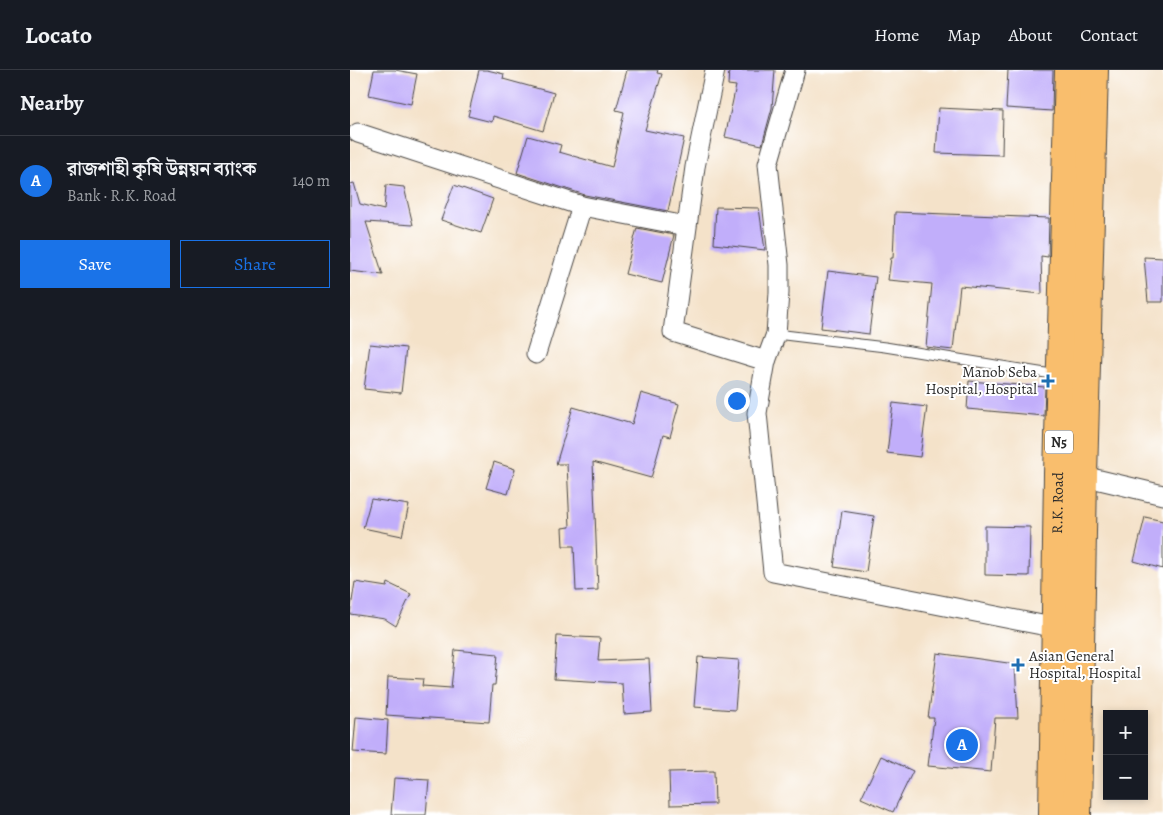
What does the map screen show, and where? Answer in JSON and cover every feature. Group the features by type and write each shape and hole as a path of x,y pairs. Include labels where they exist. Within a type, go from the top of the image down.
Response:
{"highway":[{"name":"R.K. Road","path":"1053,815 1070,70"},
{"name":"R.K. Road","path":"1077,815 1083,476 1094,70"}],"street":[{"path":"715,70 695,167 673,332 766,361"},
{"path":"795,70 768,164 779,265 780,293 776,334 766,361 757,413 773,572 1057,628"},
{"path":"358,133 582,206 686,226"},
{"path":"536,354 582,206"},
{"path":"1083,476 1163,495"}],"lane":[{"path":"776,334 885,347 1062,376"}],"building":[{"path":"374,70 395,70 417,74 411,104 369,95"},
{"path":"479,70 504,74 503,79 554,93 543,131 493,116 492,122 468,116"},
{"path":"627,70 658,70 657,73 662,74 645,130 684,138 668,211 585,195 517,173 528,136 561,145 559,152 612,167 624,112 616,110"},
{"path":"729,70 775,70 772,108 762,145 725,137 736,86 728,85"},
{"path":"1008,70 1053,70 1052,111 1006,108"},
{"path":"939,108 1003,111 1002,155 936,153"},
{"path":"354,183 360,204 384,210 386,185 404,187 413,225 366,222 383,275 350,271 350,184"},
{"path":"454,185 493,199 481,233 441,220"},
{"path":"716,207 759,208 765,250 714,244"},
{"path":"895,212 1049,218 1048,257 1041,256 1042,294 960,286 953,350 926,347 932,284 888,280 891,258 893,258"},
{"path":"637,228 674,235 662,283 625,274"},
{"path":"1144,257 1163,258 1163,302 1148,302"},
{"path":"828,271 876,277 869,334 821,328"},
{"path":"370,344 406,348 401,393 364,389"},
{"path":"969,381 1045,387 1044,416 967,409"},
{"path":"641,393 679,404 670,437 663,435 651,478 593,462 598,590 576,591 574,546 563,546 562,528 570,527 567,464 556,464 573,407 632,424"},
{"path":"893,403 927,407 920,457 887,453"},
{"path":"494,462 515,469 508,494 486,488"},
{"path":"371,499 409,505 402,536 363,528"},
{"path":"842,511 874,516 866,572 834,567"},
{"path":"1145,517 1163,521 1163,569 1134,561"},
{"path":"985,526 1030,527 1029,576 985,575"},
{"path":"355,582 387,587 388,583 411,594 396,626 385,619 350,614"},
{"path":"557,636 600,638 598,661 649,659 652,712 624,714 622,683 554,679"},
{"path":"455,650 498,654 495,685 492,685 489,722 386,715 388,677 423,679 422,686 451,688"},
{"path":"937,653 1015,664 1018,718 995,718 991,772 928,766 934,718 928,718"},
{"path":"698,657 739,660 735,710 694,707"},
{"path":"356,717 388,720 386,754 353,752"},
{"path":"881,756 913,771 893,812 861,798"},
{"path":"714,771 715,804 670,805 669,772"},
{"path":"394,778 429,780 426,815 391,815"}],"place":[{"name":"Manob Seba Hospital, Hospital","path":"1048,381"},
{"name":"Asian General Hospital, Hospital","path":"1018,665"},
{"name":"রাজশাহী কৃষি উন্নয়ন ব্যাংক","path":"962,745"}]}
